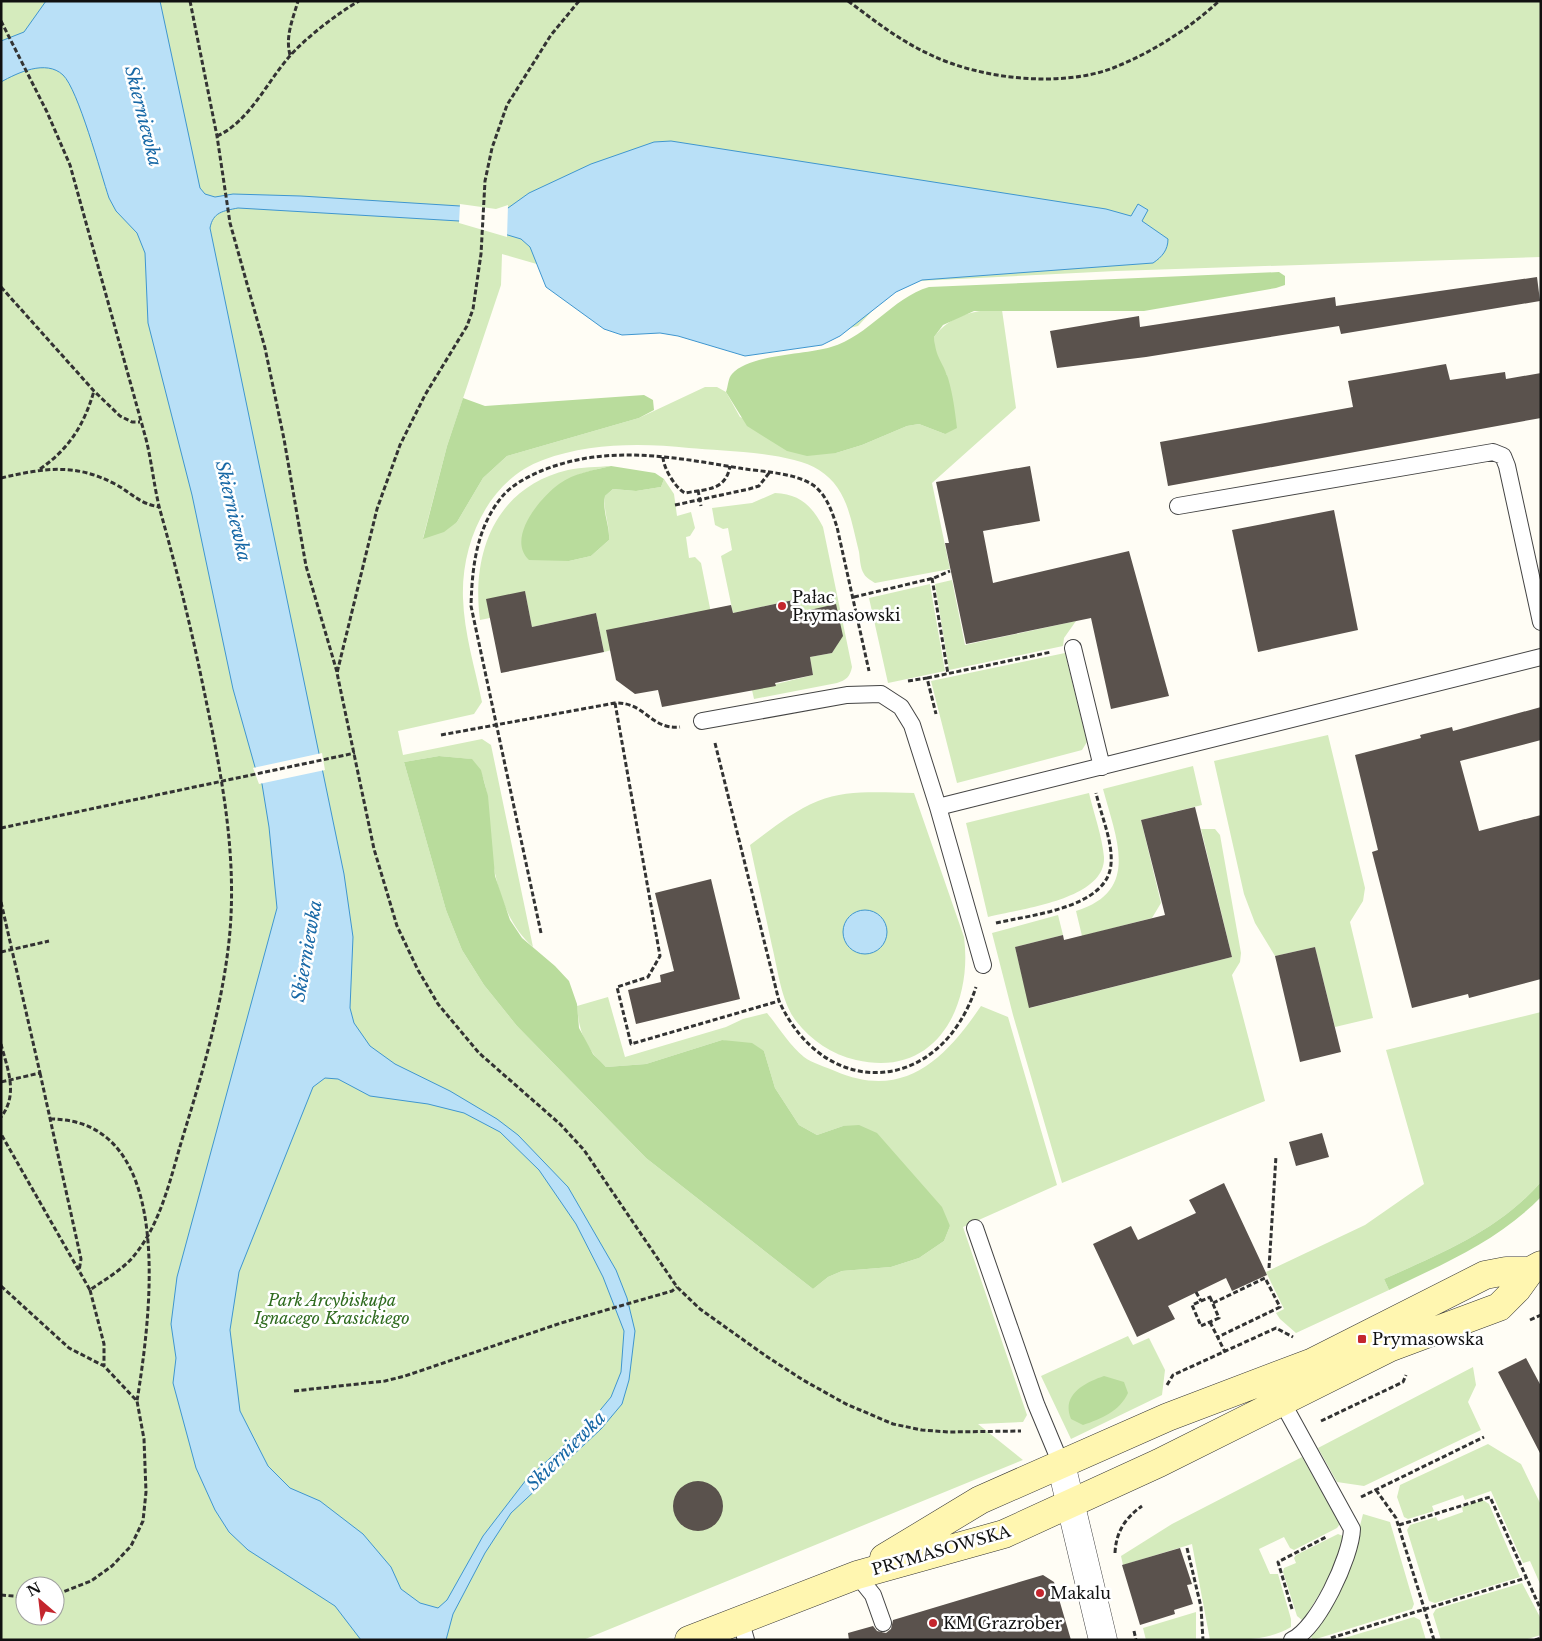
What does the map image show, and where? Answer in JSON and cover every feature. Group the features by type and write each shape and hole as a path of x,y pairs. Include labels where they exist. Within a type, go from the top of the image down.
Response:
{"street":[{"name":"PRYMASOWSKA","path":"858,1575 995,1538 1159,1462 1389,1348 1499,1307 1535,1268"},
{"name":"PRYMASOWSKA","path":"689,1640 743,1629 858,1575 980,1500 1168,1417 1313,1362 1485,1275 1535,1268"},
{"path":"1061,1464 1103,1640"}],"lane":[{"path":"1178,506 1493,452 1503,456 1507,466 1541,622"},
{"path":"1073,648 1102,767"},
{"path":"938,807 1541,657"},
{"path":"695,724 847,695 881,694 901,707 912,725 938,807 983,965"},
{"path":"975,1228 1047,1430 1061,1464"},
{"path":"1281,1400 1351,1526 1352,1535 1339,1578 1297,1637"},
{"path":"858,1575 873,1595 883,1623"}],"path":[{"path":"190,1 217,136 230,223 265,348 284,439 306,566 337,673 374,849 396,926 423,979 438,1004 479,1053 560,1124 584,1150 677,1287 700,1309 766,1356 846,1404 893,1424 922,1430 948,1432 1047,1430"},
{"path":"290,55 288,45 289,32 298,1"},
{"path":"217,136 228,131 247,112 290,55 344,9 358,1"},
{"path":"337,673 377,509 400,445 426,395 467,326 476,294 481,254 485,181 492,148 507,105 552,35 579,1"},
{"path":"848,1 901,40 932,56 967,70 1044,79 1084,76 1113,68 1176,35 1204,16 1219,1"},
{"path":"1,22 28,72 70,165 141,422 154,473 160,507 189,619 223,783 232,885 230,930 224,975 195,1096 162,1202 148,1236 131,1259 90,1290"},
{"path":"1,288 94,391 120,416 132,422 141,422"},
{"path":"39,469 57,457 71,442 82,424 94,391"},
{"path":"663,457 665,467 680,490 685,493 723,484 728,477 730,466"},
{"path":"1,478 39,469 70,469 95,476 116,485 141,503 160,507"},
{"path":"675,505 760,486 769,473"},
{"path":"698,490 701,506"},
{"path":"501,498 482,534 472,566 470,606 541,933"},
{"path":"854,597 932,578 950,571"},
{"path":"932,578 948,674"},
{"path":"900,683 1073,648"},
{"path":"927,678 936,717"},
{"path":"614,703 660,956 648,977 617,988 631,1044 779,1001"},
{"path":"441,735 495,723 614,703 631,704 638,707 664,727 695,724"},
{"path":"1,828 223,783 355,753"},
{"path":"995,923 1066,906 1091,896 1104,885 1111,866 1111,852 1095,788"},
{"path":"1,902 82,1259 79,1271"},
{"path":"1,952 49,941"},
{"path":"973,996 983,965"},
{"path":"1,1044 10,1080 11,1098 1,1117"},
{"path":"1,1082 40,1073"},
{"path":"50,1119 66,1119 86,1124 116,1146 139,1189 145,1207 150,1280 144,1356 137,1401 144,1439 146,1492 143,1521 131,1546 112,1566 91,1581 65,1591"},
{"path":"1,1134 90,1290 104,1344 104,1366"},
{"path":"1269,1268 1276,1156"},
{"path":"1212,1303 1265,1278 1280,1307 1218,1337"},
{"path":"1,1286 69,1348 104,1366 137,1401"},
{"path":"294,1391 385,1381 405,1376 602,1311 672,1291 677,1287"},
{"path":"1196,1292 1201,1301"},
{"path":"1210,1297 1219,1318 1202,1326 1192,1305 1201,1301 1210,1297"},
{"path":"1525,1322 1541,1315"},
{"path":"1210,1322 1225,1352"},
{"path":"1298,1432 1403,1382 1409,1371"},
{"path":"1341,1508 1484,1437"},
{"path":"1376,1490 1395,1515 1434,1640"},
{"path":"1399,1526 1490,1497 1541,1610"},
{"path":"1115,1548 1122,1524 1146,1503"},
{"path":"1297,1637 1295,1619 1278,1562 1351,1526"},
{"path":"1187,1548 1201,1607 1203,1640"},
{"path":"1326,1640 1526,1578"},
{"path":"1,1595 15,1596"},
{"path":"1535,1640 1541,1638"}],"green space":[{"name":"Park Arcybiskupa Ignacego Krasickiego","path":"1,1 1541,1 1541,257 1116,271 899,282 858,326 800,340 502,254 501,285 447,446 423,538 457,522 483,478 507,456 639,418 705,387 717,387 726,392 740,417 836,453 862,445 907,426 919,424 945,434 947,375 935,354 934,337 948,323 973,312 1002,310 1016,408 932,483 950,569 875,583 865,575 862,569 847,506 836,486 829,477 819,470 792,459 756,453 634,445 578,450 543,460 524,469 507,482 493,498 473,535 467,556 464,577 464,611 482,702 474,714 398,731 403,755 482,739 491,745 533,947 513,922 500,892 492,859 485,782 482,774 471,759 439,756 404,762 446,910 462,950 484,985 517,1026 646,1158 813,1289 828,1277 842,1271 891,1267 919,1258 944,1241 950,1226 843,1126 817,1135 799,1125 775,1088 764,1051 722,1040 646,1064 606,1067 593,1054 585,1040 577,1006 608,997 625,1057 767,1013 794,1047 807,1059 860,1079 882,1081 902,1078 920,1070 937,1058 953,1043 981,1006 1008,1017 1057,1185 963,1227 1027,1415 1023,1422 978,1424 1023,1460 583,1640 1,1640"},
{"path":"1279,272 1285,276 1285,285 1276,288 1144,311 974,311 943,325 934,337 938,355 950,384 957,428 945,434 919,424 907,426 862,445 836,453 807,456 787,451 747,426 726,392 732,374 740,367 751,362 820,350 845,342 857,335 903,299 929,287"},
{"path":"644,395 653,400 654,410 639,418 507,456 483,478 457,522 444,532 423,539 447,446 463,398 485,406"},
{"path":"611,466 580,474 564,482 540,503 569,561 591,556 609,540 605,496 613,489 636,491 661,487 664,479 674,494 677,516 691,512 695,528 690,536 686,537 689,558 695,557 701,563 712,618 686,614 644,622 645,628 627,646 604,652 596,613 532,627 525,591 490,618 480,620 478,595 480,570 485,547 494,526 506,507 523,491 543,479 573,469"},
{"path":"611,466 655,473 664,479 661,487 636,491 613,489 605,496 604,508 609,540 591,556 569,561 529,560 523,551 521,541 523,530 535,508 551,490 571,477"},
{"path":"775,493 792,496 804,502 810,507 823,527 852,667 847,678 837,683 754,699 752,690 813,675 810,657 832,653 838,643 802,617 798,599 733,613 721,556 732,550 728,528 723,529 715,525 712,508 752,503"},
{"path":"952,580 965,645 1076,621 1064,638 1063,646 949,670 935,584"},
{"path":"930,584 945,671 888,683 869,598"},
{"path":"1065,653 1087,742 1082,750 957,783 931,681"},
{"path":"1328,735 1365,888 1363,901 1350,922 1373,1018 1335,1027 1315,947 1275,956 1255,923 1244,894 1214,761"},
{"path":"439,756 472,759 481,770 488,796 495,876 510,920 522,938 555,966 569,981 577,1004 579,1028 593,1054 606,1067 646,1064 722,1040 752,1043 764,1051 775,1088 799,1125 817,1135 843,1126 859,1125 877,1133 942,1207 950,1226 944,1241 919,1258 891,1267 842,1271 828,1277 813,1289 646,1158 517,1026 484,985 462,950 446,910 404,762"},
{"path":"1193,766 1202,805 1141,820 1161,903 1152,918 1082,936 1076,911 1096,902 1109,890 1117,877 1119,861 1117,844 1103,789"},
{"path":"866,792 914,793 964,937 965,963 962,988 955,1011 943,1032 928,1048 908,1058 884,1063 856,1060 838,1054 815,1041 791,1013 781,985 750,845 800,810 829,797"},
{"path":"1089,793 1103,849 1104,857 1101,872 1091,883 1076,893 1038,906 988,917 966,823"},
{"path":"1201,829 1215,829 1220,835 1241,953 1240,962 1232,975 1265,1101 1062,1183 1013,1015 992,933 1058,915 1063,935 1015,947 1030,1008 1232,957"},
{"path":"1541,1012 1541,1182 1524,1199 1488,1227 1448,1250 1384,1279 1389,1290 1296,1333 1276,1313 1284,1309 1266,1272 1365,1225 1424,1184 1386,1050"},
{"path":"1541,1182 1541,1197 1507,1226 1469,1250 1389,1290 1384,1279 1448,1250 1488,1227 1524,1199"},
{"path":"1128,1336 1133,1345 1149,1338 1165,1370 1162,1395 1071,1439 1041,1376"},
{"path":"1473,1367 1476,1385 1468,1402 1481,1430 1364,1486 1337,1482 1318,1448"},
{"path":"1104,1376 1124,1382 1128,1393 1125,1399 1109,1414 1090,1423 1083,1425 1071,1419 1069,1403 1076,1391 1089,1382"},
{"path":"1488,1444 1521,1464 1541,1505 1541,1586 1530,1561 1523,1563 1491,1491 1465,1500 1463,1495 1432,1506 1434,1511 1408,1519 1404,1517 1397,1497 1400,1485"},
{"path":"1302,1457 1340,1524 1337,1528 1294,1550 1290,1548 1284,1537 1259,1549 1270,1574 1278,1574 1291,1619 1291,1627 1282,1632 1263,1637 1241,1640 1210,1640 1192,1544 1123,1565 1121,1556 1172,1524"},
{"path":"1483,1500 1489,1504 1520,1577 1435,1603 1429,1601 1407,1530 1410,1525 1436,1517 1438,1521 1463,1512 1462,1507"},
{"path":"1363,1514 1390,1522 1414,1604 1412,1609 1313,1640 1310,1635 1347,1577"},
{"path":"1338,1534 1343,1536 1334,1570 1302,1620 1297,1616 1283,1572 1284,1568 1296,1563 1294,1558 1296,1555"},
{"path":"1522,1583 1541,1619 1541,1635 1524,1640 1441,1640 1433,1614 1436,1609"},
{"path":"1196,1612 1196,1640 1146,1640 1143,1628"},
{"path":"1414,1617 1420,1620 1426,1640 1338,1640"}],"water":[{"name":"Skierniewka","path":"46,1 160,1 200,188 205,194 215,197 233,194 301,196 460,206 496,212 508,208 529,193 591,164 654,142 671,141 1106,209 1131,216 1138,204 1148,210 1142,221 1168,239 1164,253 1153,263 922,280 896,292 840,336 822,345 745,356 678,336 660,333 622,335 604,329 546,287 530,247 521,239 459,221 238,208 223,211 216,215 211,223 210,228 344,874 353,937 350,1008 354,1023 370,1046 395,1064 450,1091 497,1119 518,1135 568,1187 616,1270 627,1298 635,1331 629,1380 622,1404 601,1429 511,1513 485,1553 453,1614 446,1640 361,1640 335,1606 248,1550 229,1532 215,1510 196,1468 173,1383 176,1358 171,1324 177,1277 277,908 269,827 262,784 255,767 233,689 192,495 148,323 145,253 137,233 116,211 109,198 82,114 69,83 63,75 56,70 40,68 23,72 1,82 1,41 24,32","holes":["325,1078 338,1079 370,1096 428,1104 464,1113 500,1132 539,1170 576,1224 603,1277 624,1331 621,1372 611,1397 592,1420 526,1480 483,1536 447,1600 438,1608 420,1603 401,1589 391,1567 363,1534 320,1501 290,1488 268,1466 240,1411 230,1330 239,1272 313,1087"]},
{"path":"865,910 877,914 883,920 887,932 883,944 877,950 865,954 853,950 847,944 843,932 847,920 853,914"}],"pier":[{"path":"460,204 496,209 508,205 507,237 459,223"},
{"path":"322,753 325,770 259,784 253,768"}],"building":[{"path":"1537,277 1540,301 1341,334 1339,326 1146,357 1057,368 1050,331 1139,316 1140,327 1335,297 1336,306"},
{"path":"1446,364 1450,380 1505,372 1506,379 1541,373 1541,418 1168,486 1160,442 1353,407 1348,381"},
{"path":"1030,466 1040,521 983,531 993,583 1129,551 1169,696 1111,709 1091,618 966,644 945,543 949,543 936,482"},
{"path":"1334,510 1358,630 1258,652 1232,530"},
{"path":"525,591 532,627 596,613 604,652 501,673 486,599"},
{"name":"Pałac Prymasowski","path":"798,599 801,612 836,604 843,636 832,653 810,657 813,675 775,683 776,686 662,707 658,690 635,694 616,680 606,630 731,605 733,613"},
{"path":"1541,707 1541,740 1460,761 1479,831 1541,815 1541,979 1469,998 1468,994 1412,1008 1372,852 1378,850 1355,755 1421,738 1420,735 1452,727 1453,731"},
{"path":"1195,807 1232,957 1029,1008 1015,947 1063,935 1064,940 1165,915 1141,820"},
{"path":"711,879 740,999 636,1024 628,990 661,982 660,975 674,971 655,893"},
{"path":"1315,947 1341,1052 1300,1062 1275,956"},
{"path":"1322,1133 1329,1157 1296,1166 1289,1142"},
{"path":"1224,1183 1267,1275 1232,1291 1226,1278 1168,1306 1175,1319 1137,1337 1093,1244 1131,1226 1138,1240 1196,1213 1189,1200"},
{"path":"1526,1358 1541,1386 1541,1455 1498,1372"},
{"path":"698,1481 712,1485 719,1492 723,1506 719,1520 712,1527 698,1531 684,1527 677,1520 673,1506 677,1492 684,1485"},
{"path":"1180,1548 1192,1584 1187,1585 1193,1604 1174,1610 1175,1614 1140,1625 1122,1565"},
{"path":"1043,1575 1054,1582 1071,1640 849,1640 848,1633 873,1626 877,1631 886,1633 891,1629 893,1620"}],"place":[{"name":"Pałac Prymasowski","path":"782,606"},
{"name":"Prymasowska","path":"1362,1339"},
{"name":"Makalu","path":"1040,1593"},
{"name":"KM Grazrober","path":"933,1623"}]}
